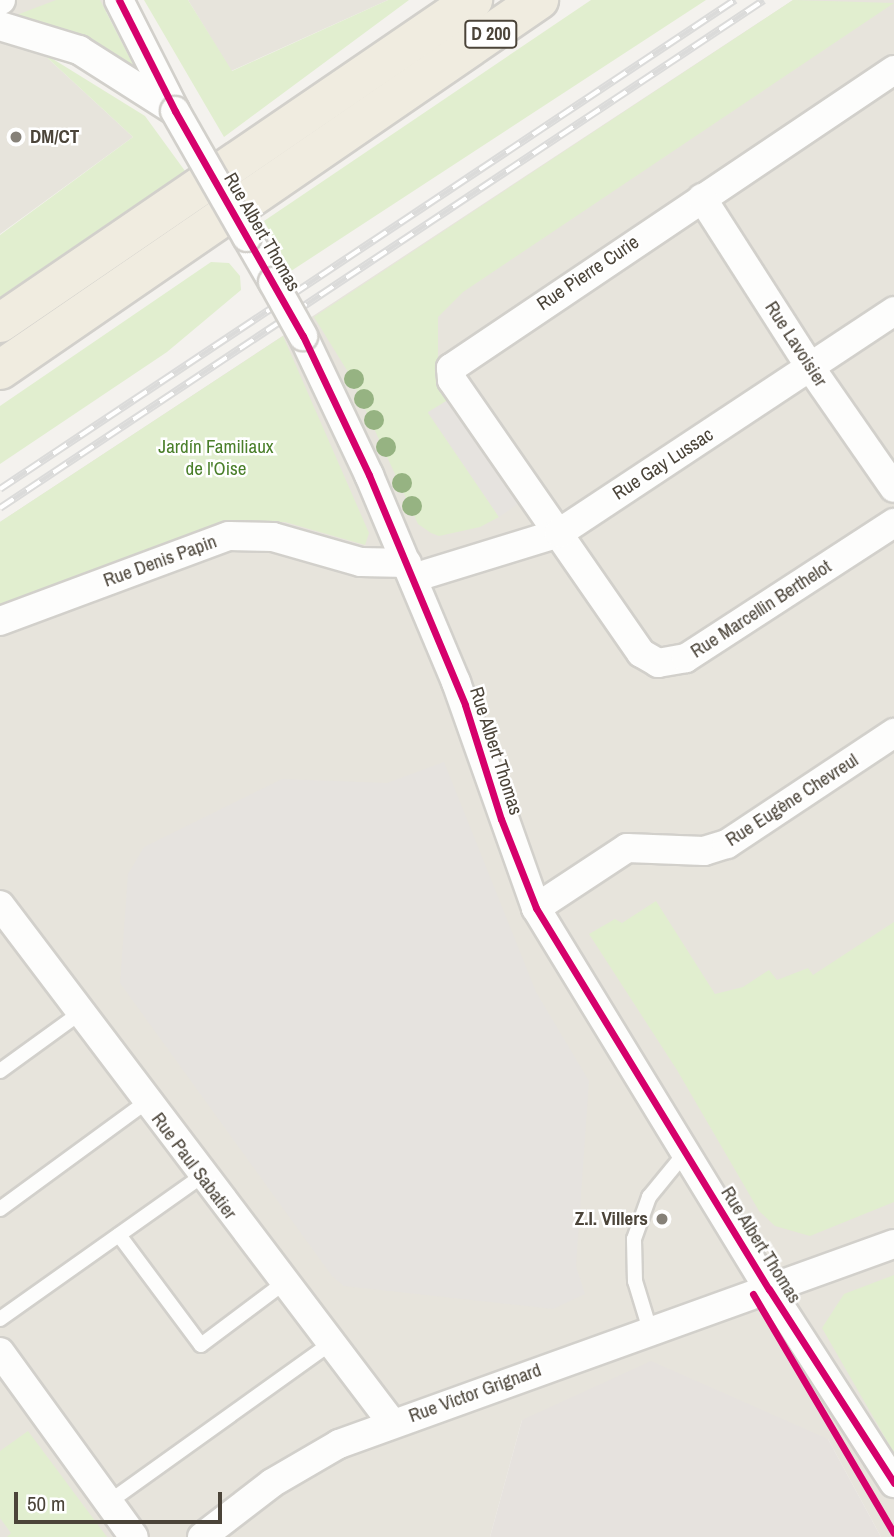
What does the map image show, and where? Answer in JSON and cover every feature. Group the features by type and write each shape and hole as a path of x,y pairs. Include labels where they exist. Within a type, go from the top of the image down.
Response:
{"highway":[{"name":"D 200","path":"0,323 473,0"},
{"name":"D 200","path":"0,370 539,0"}],"street":[{"name":"Rue Albert Thomas","path":"119,0 175,111 303,336 410,570 465,705 501,819 536,908 769,1289 894,1483"},
{"path":"0,26 79,50 175,111"},
{"name":"Rue Pierre Curie","path":"559,533 452,380 450,368 894,71"},
{"name":"Rue Lavoisier","path":"702,198 810,367 894,488"},
{"name":"Rue Gay Lussac","path":"410,570 559,533 894,311"},
{"name":"Rue Marcellin Berthelot","path":"559,533 641,653 667,665 687,658 894,523"},
{"name":"Rue Denis Papin","path":"0,621 229,536 273,537 361,562 410,570"},
{"name":"Rue Eugène Chevreul","path":"536,908 627,848 704,851 727,844 894,733"},
{"name":"Rue Paul Sabatier","path":"0,905 201,1176 392,1423"},
{"name":"Rue Victor Grignard","path":"202,1537 323,1452 392,1423 894,1244"},
{"path":"0,1352 134,1537"}],"lane":[{"path":"0,1071 80,1013"},
{"path":"0,1209 146,1102"},
{"path":"650,1330 635,1281 634,1239 649,1197 685,1153"},
{"path":"0,1319 201,1176"},
{"path":"119,1235 201,1345 284,1283"},
{"path":"108,1502 331,1343"}],"shaded area":[{"path":"0,0 127,0 40,51 133,137 0,234"},
{"path":"188,0 388,0 231,71"},
{"path":"793,0 894,0 894,1537 881,1537 828,1439 522,1420 490,1537 0,1537 0,522"},
{"path":"448,400 518,504 499,517 428,412"},
{"path":"444,762 536,992 589,1081 576,1266 585,1294 553,1309 344,1286 332,1276 120,983 128,874 144,847 282,779 387,783"},
{"path":"651,1361 828,1439 881,1537 490,1537 522,1420"}],"green space":[{"path":"56,0 100,0 136,70 14,16"},
{"path":"144,0 188,0 232,71 388,0 409,0 224,137"},
{"path":"591,0 706,0 291,271 264,221"},
{"path":"793,0 894,3 463,292 438,317 438,379 448,400 428,413 499,517 480,527 439,536 418,524 348,372 314,317"},
{"path":"40,51 145,116 185,171 0,297 0,235 133,137"},
{"path":"211,262 229,263 240,276 241,290 167,352 0,464 0,406"},
{"name":"Jardín Familiaux de l'Oise","path":"283,336 369,533 365,545 285,522 220,523 0,605 0,522"},
{"path":"656,901 715,994 743,987 769,970 777,980 808,968 813,975 894,922 894,1202 810,1236 775,1226 759,1211 677,1070 589,934 615,919 622,923"},
{"path":"894,1275 894,1453 822,1328 844,1294"},
{"path":"28,1431 107,1537 7,1537 11,1533 0,1518 0,1451"}],"railway":[{"path":"0,489 735,0"},
{"path":"0,508 764,0"}],"cycle path":[{"path":"119,0 175,111 303,336 369,475 465,705 501,819 536,908 769,1289 894,1483"},
{"path":"753,1294 894,1533"}],"place":[{"name":"DM/CT","path":"16,137"},
{"name":"Z.I. Villers","path":"662,1219"}]}
